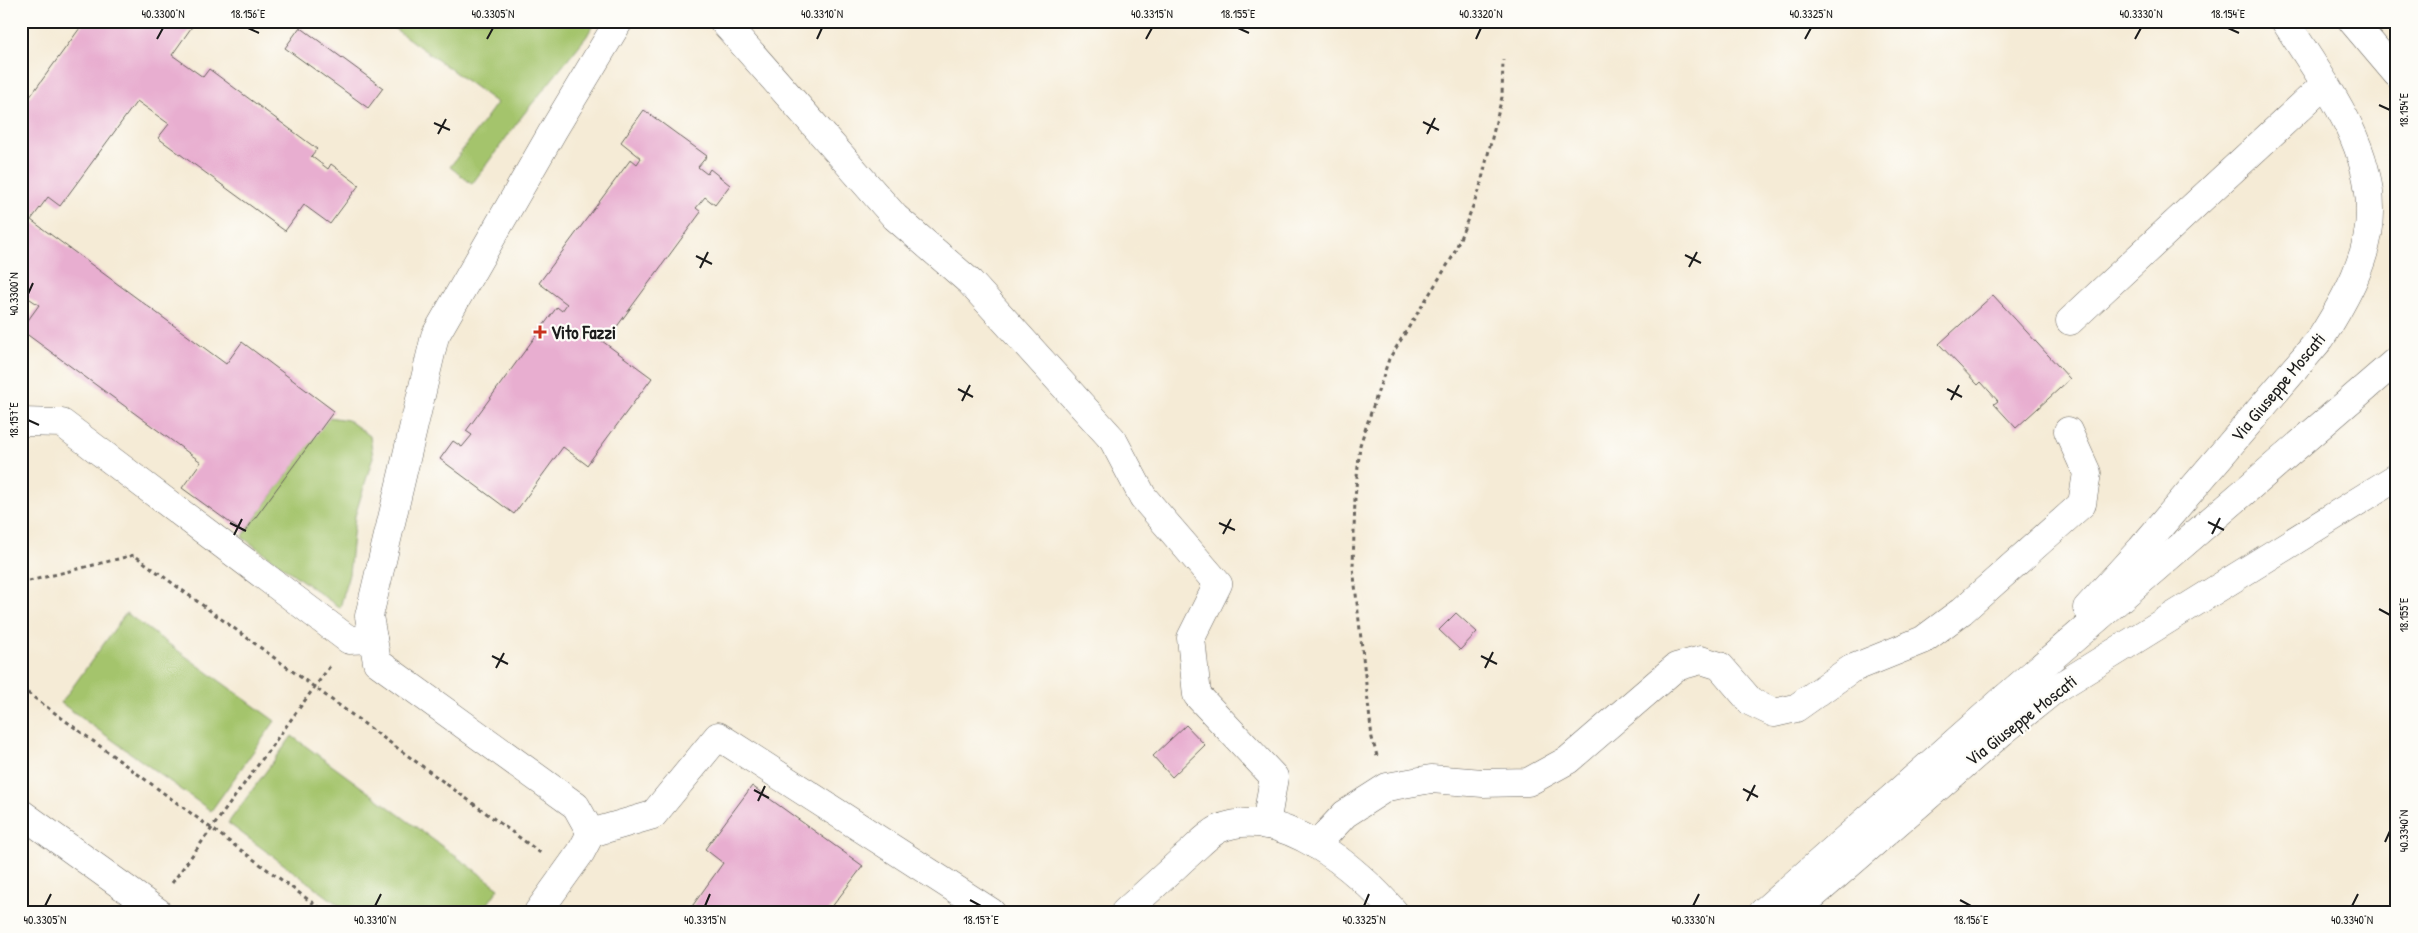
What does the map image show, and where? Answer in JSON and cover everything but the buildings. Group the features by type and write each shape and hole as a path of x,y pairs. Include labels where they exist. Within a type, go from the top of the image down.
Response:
{"street":[{"path":"361,639 369,616 435,336 554,129 619,21"},
{"path":"723,21 895,217 970,282 1112,440 1143,497 1218,584 1191,638 1197,695 1274,777 1266,825"},
{"name":"Via Giuseppe Moscati","path":"2005,698 2141,549 2293,373 2321,338 2341,307 2354,279 2364,247 2371,210 2368,180 2357,144 2324,85 2284,21"},
{"path":"2352,21 2397,74"},
{"path":"2070,320 2324,85"},
{"name":"Via Giuseppe Moscati","path":"1763,912 2005,698 2397,360"},
{"path":"21,422 62,423 361,639 377,662 576,806 591,833"},
{"path":"1316,845 1345,814 1387,788 1431,779 1483,783 1528,782 1568,760 1676,667 1700,660 1720,666 1751,702 1774,712 1796,708 1851,669 1923,640 1962,611 2082,504 2088,474 2068,431"},
{"name":"Via Giuseppe Moscati","path":"1794,912 1972,757 2054,690 2397,477"},
{"path":"538,912 591,833 653,815 718,736 991,912"},
{"path":"21,812 156,910"},
{"path":"1125,912 1219,829 1245,823 1266,825 1316,845 1354,870 1392,909"}],"path":[{"path":"1387,788 1372,738 1353,567 1355,498 1360,445 1389,359 1453,256 1479,191 1502,97 1503,60"},
{"path":"21,583 134,555 566,872"},
{"path":"156,910 212,828 315,686 361,639"},
{"path":"21,688 325,912"}],"green space":[{"path":"384,21 595,21 587,36 523,115 472,184 450,167 497,103"},
{"path":"328,417 348,420 370,436 373,457 355,516 349,574 340,608 242,537"},
{"path":"126,613 275,721 211,811 61,703"},
{"path":"292,736 499,888 482,912 348,912 228,823"}],"place":[{"name":"Vito Fazzi","path":"540,332"}]}
